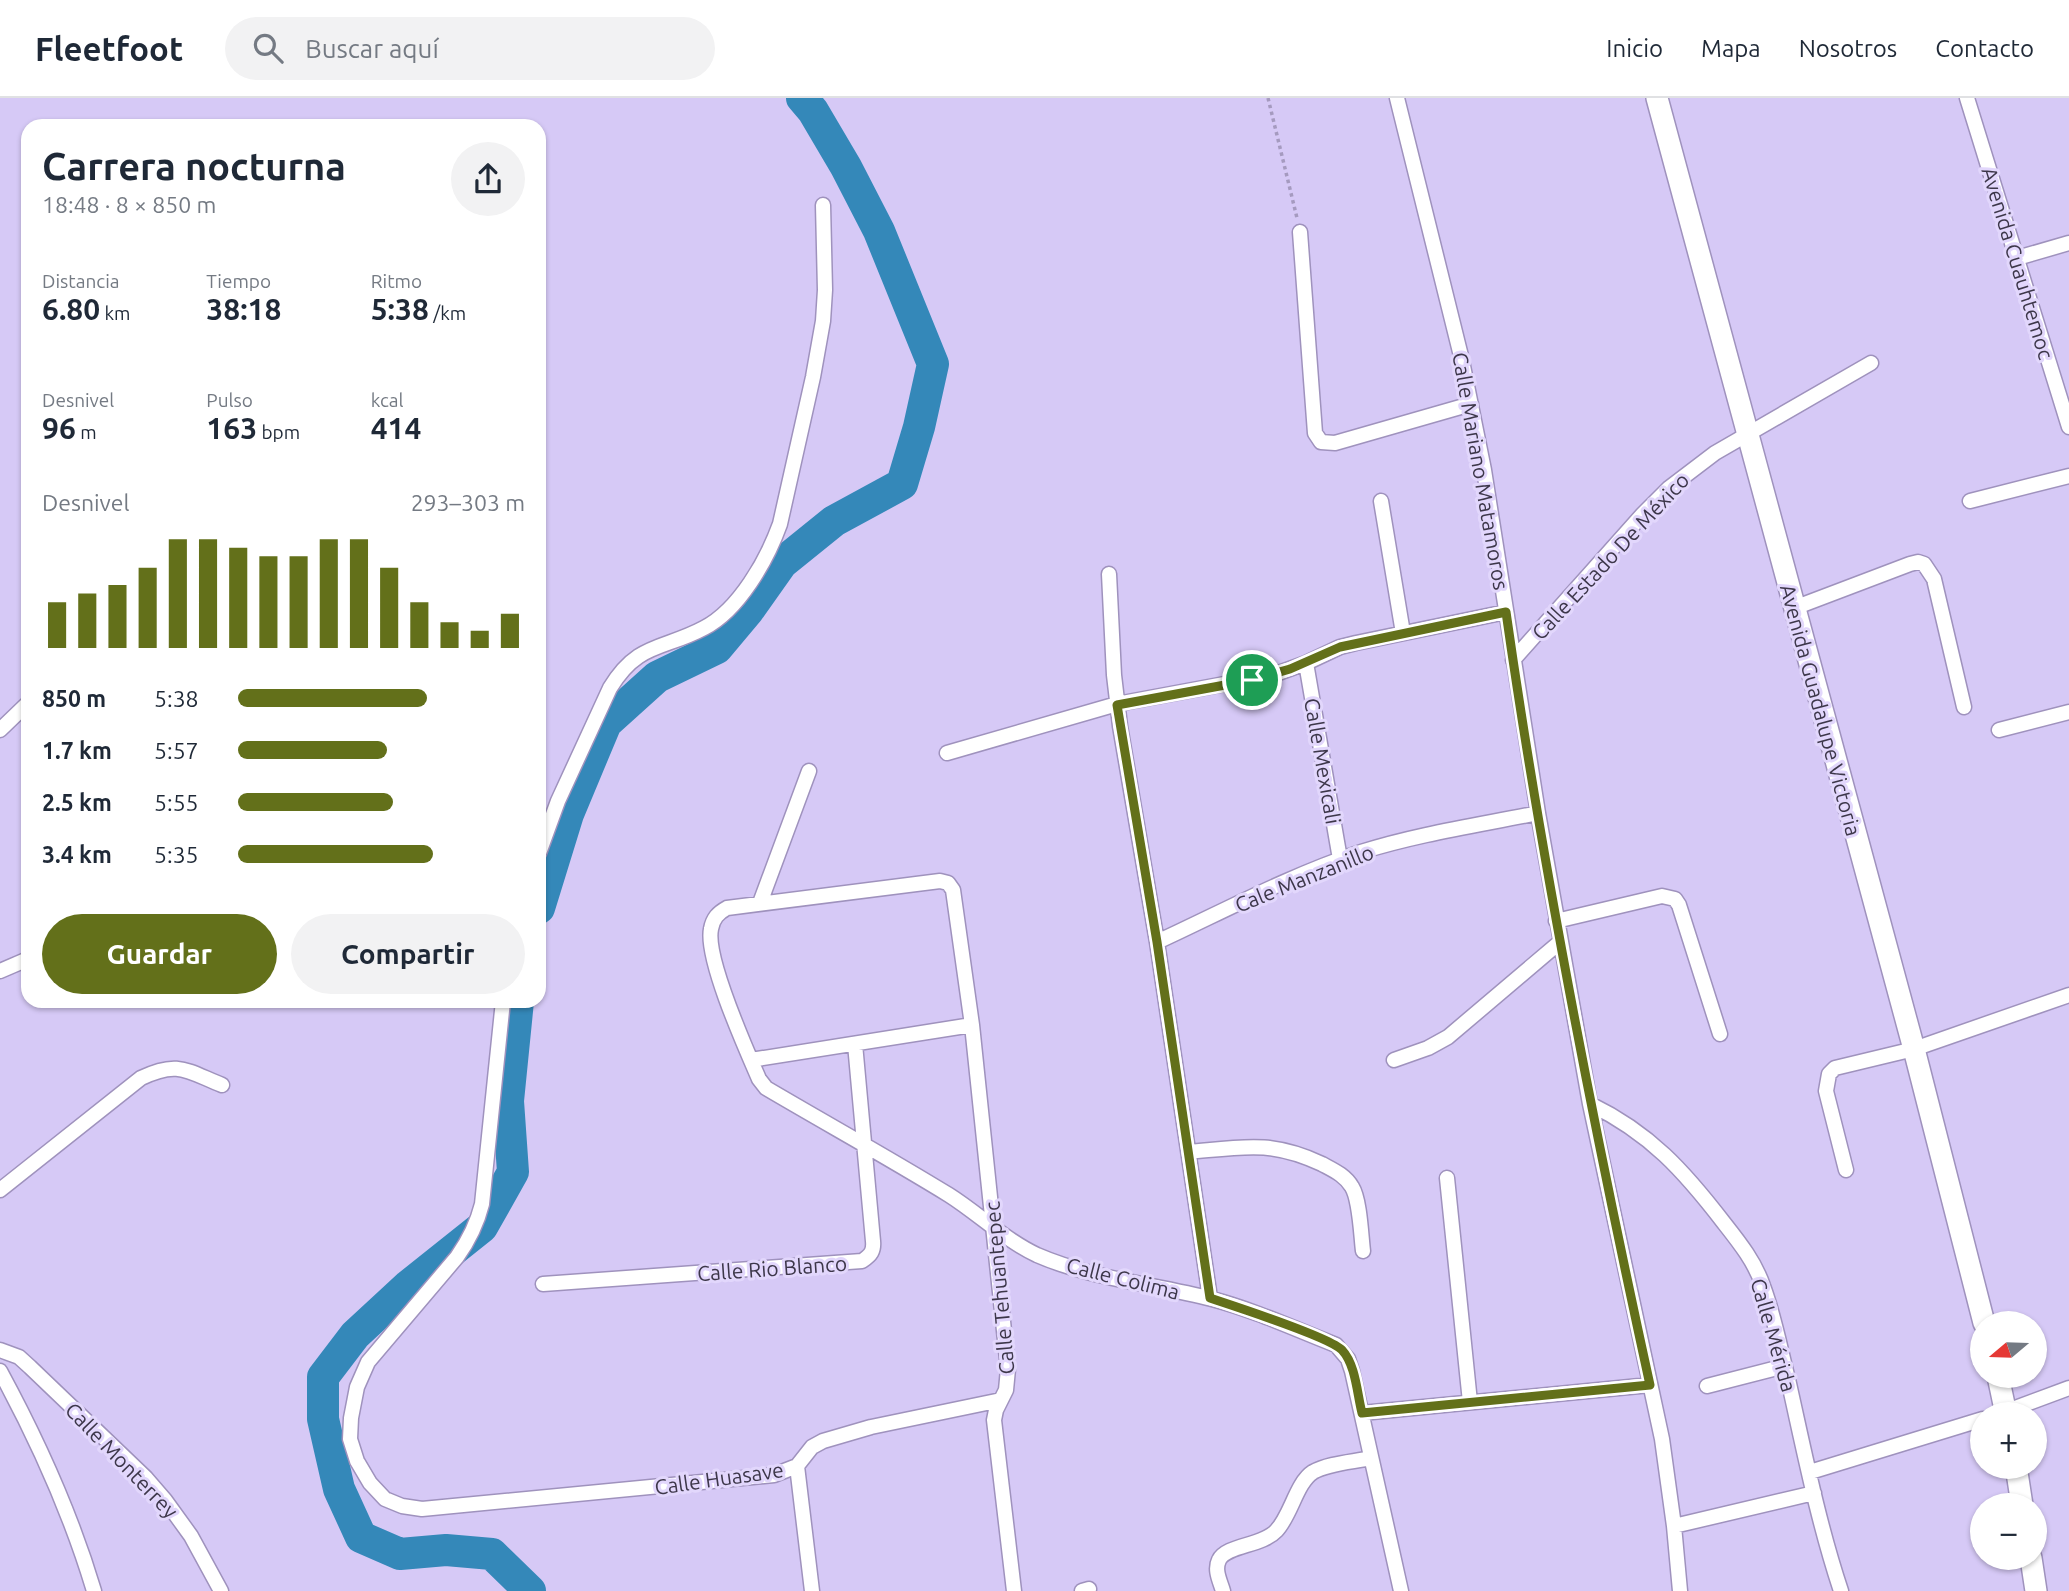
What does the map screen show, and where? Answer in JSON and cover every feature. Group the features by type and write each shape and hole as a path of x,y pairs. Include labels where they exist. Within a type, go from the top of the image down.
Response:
{"main road":[{"name":"Avenida Guadalupe Victoria","path":"1659,99 1747,435 1914,1049 1981,1311"},
{"path":"2033,1570 2036,1591"}],"street":[{"name":"Calle Mariano Matamoros","path":"1397,98 1471,404 1484,470 1560,942 1590,1104 1662,1439 1674,1526 1679,1591"},
{"name":"Avenida Cuauhtemoc","path":"1967,98 2069,428"},
{"path":"546,834 558,801 619,673 641,653 702,630 714,622 748,586 772,547 780,524 819,350 825,290 823,205"},
{"path":"1300,232 1315,433 1321,442 1335,443 1471,404"},
{"path":"2017,258 2069,243"},
{"name":"Calle Estado De México","path":"1513,660 1669,488 1715,453 1871,363"},
{"path":"1970,501 2069,476"},
{"path":"1381,501 1403,633"},
{"path":"1794,608 1910,564 1924,564 1934,579 1964,707"},
{"path":"1109,574 1117,705 1157,942 1210,1298"},
{"name":"Calle Estado De México","path":"947,753 1117,705 1252,680 1306,663 1340,647 1506,612"},
{"name":"Calle Mexicali","path":"1306,663 1340,859"},
{"path":"0,730 21,710"},
{"path":"1999,730 2069,712"},
{"path":"760,903 809,771"},
{"name":"Cale Manzanillo","path":"1157,942 1340,859 1420,837 1538,813"},
{"path":"940,881 948,883 955,901 972,1025 751,1060 722,987 711,945 713,919 727,908 940,881"},
{"path":"1556,920 1662,896 1675,899 1720,1034"},
{"path":"1394,1060 1428,1048 1448,1037 1560,942"},
{"path":"0,971 21,962"},
{"path":"1846,1170 1827,1101 1826,1081 1829,1073 1843,1065 1914,1049 2069,995"},
{"name":"Calle Huasave","path":"502,1008 482,1203 477,1224 457,1257 368,1362 357,1387 350,1439 357,1461 370,1483 385,1499 402,1506 422,1509 774,1475 797,1466 812,1447 823,1441 871,1427 1001,1400"},
{"name":"Calle Tehuantepec","path":"972,1025 1008,1369 1006,1390 994,1420 1014,1591"},
{"name":"Calle Rio Blanco","path":"542,1284 862,1261 873,1250 855,1044"},
{"name":"Calle Colima","path":"751,1060 766,1088 929,1183 1036,1254 1072,1267 1210,1298 1336,1345 1348,1359 1401,1591"},
{"path":"0,1190 141,1078 153,1072 167,1067 181,1069 222,1085"},
{"name":"Calle Mérida","path":"1590,1104 1617,1117 1671,1158 1697,1187 1744,1249 1763,1285 1841,1591"},
{"path":"1189,1152 1240,1147 1277,1148 1297,1153 1337,1172 1354,1189 1363,1251"},
{"path":"1447,1178 1470,1402"},
{"name":"Calle Monterrey","path":"0,1350 19,1357 146,1478 179,1517 221,1591"},
{"path":"1707,1386 1785,1366"},
{"path":"0,1371 40,1447 94,1591"},
{"path":"1362,1413 1650,1385"},
{"path":"2033,1402 2069,1388"},
{"path":"1810,1472 1970,1423"},
{"path":"1223,1591 1217,1570 1218,1561 1224,1553 1254,1544 1275,1533 1304,1480 1320,1469 1371,1458"},
{"path":"797,1466 812,1591"},
{"path":"1674,1526 1814,1493"}],"path":[{"path":"1268,98 1300,232"}],"waterway":[{"path":"546,885 568,814 606,723 657,677 717,648 748,611 782,563 834,521 902,484 919,427 933,364 879,231 846,167 813,111 802,98"},
{"path":"517,1008 508,1101 513,1172 482,1227 408,1286 355,1335 323,1377 323,1419 339,1489 361,1537 400,1554 446,1550 492,1554 530,1591"}],"route":[{"path":"1506,612 1547,867 1590,1104 1650,1385 1362,1413 1348,1359 1336,1345 1210,1298 1157,942 1117,705 1252,680 1306,663 1340,647 1506,612"}]}
